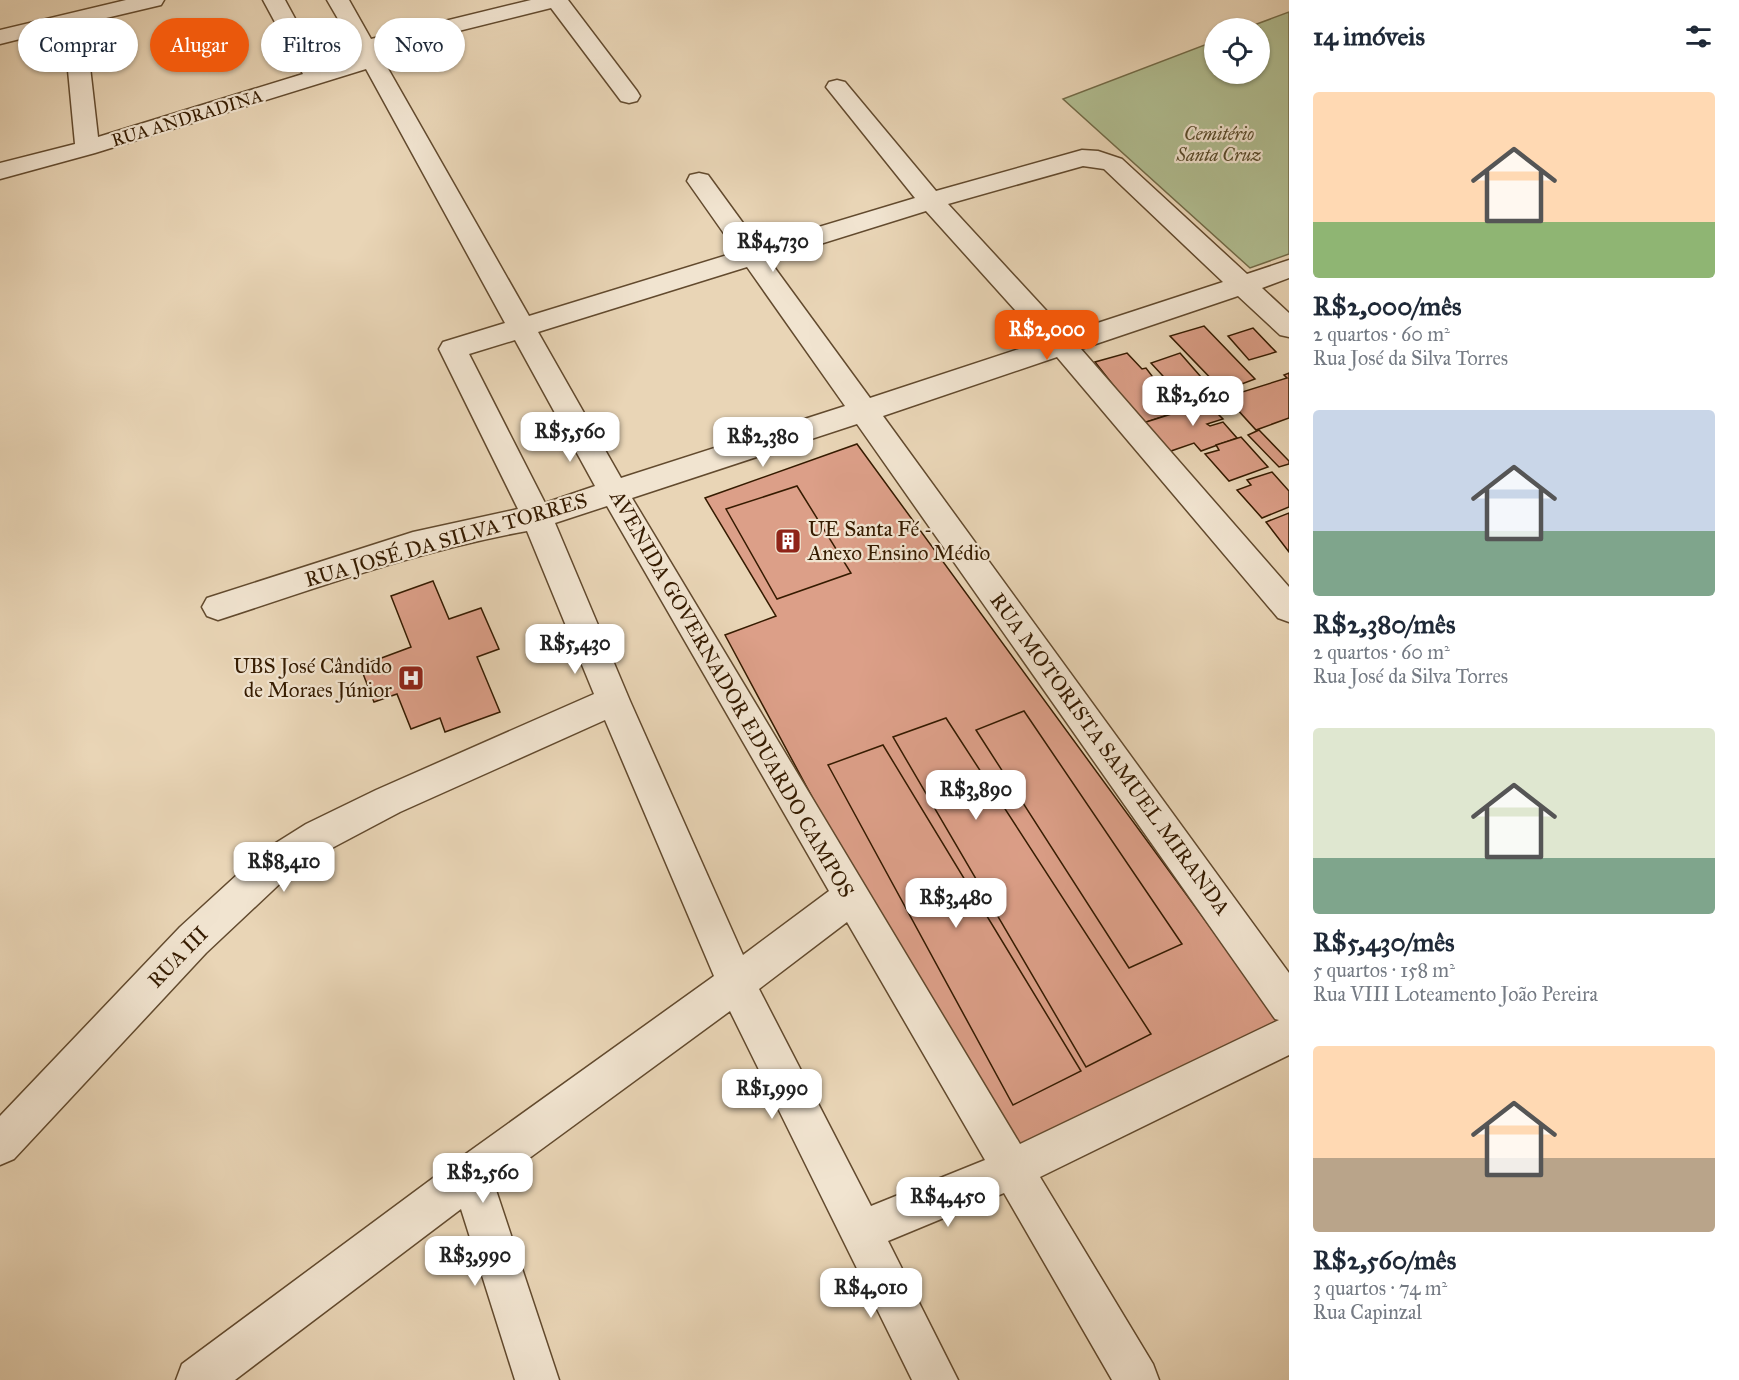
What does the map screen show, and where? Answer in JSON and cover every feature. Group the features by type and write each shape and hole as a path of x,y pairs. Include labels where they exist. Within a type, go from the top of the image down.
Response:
{"street":[{"path":"79,18 153,0"},
{"path":"274,0 284,18"},
{"name":"AVENIDA GOVERNADOR EDUARDO CAMPOS","path":"338,0 613,491 1137,1380"},
{"path":"556,0 629,96"},
{"name":"RUA ANDRADINA","path":"0,171 87,148 317,78 365,46 556,0"},
{"path":"0,37 18,33"},
{"path":"80,72 87,148"},
{"path":"314,72 317,78"},
{"path":"837,87 931,201 1062,345 1289,609"},
{"path":"936,1380 736,984 613,702 537,517 453,349 931,201 1082,158 1098,159 1113,164 1289,328"},
{"name":"RUA MOTORISTA SAMUEL MIRANDA","path":"699,181 1289,1005"},
{"name":"RUA JOSÉ DA SILVA TORRES","path":"218,607 413,544 477,528 537,517 1289,269"},
{"name":"RUA III","path":"0,1145 193,940 276,863 319,837 388,801 613,702"},
{"path":"198,1380 851,897"},
{"path":"861,1231 1012,1169 1289,1035"},
{"path":"471,1176 537,1380"}],"green space":[{"name":"Cemitério Santa Cruz","path":"1289,12 1289,254 1250,268 1063,99 1204,45 1204,84 1270,84 1270,19"}],"building":[{"path":"1204,326 1255,379 1223,391 1170,336"},
{"path":"1253,328 1276,352 1249,360 1228,336"},
{"path":"1127,353 1142,369 1146,368 1155,380 1161,380 1173,394 1169,394 1183,410 1143,423 1095,362"},
{"path":"1180,353 1201,377 1173,387 1151,363"},
{"path":"1289,373 1289,418 1256,430 1226,397 1287,378 1284,375"},
{"path":"1225,397 1235,408 1218,414 1223,419 1207,424 1210,426 1223,422 1237,438 1201,451 1194,443 1168,452 1143,423"},
{"path":"1259,430 1289,461 1289,464 1279,467 1248,435"},
{"path":"1241,437 1268,467 1229,481 1205,454 1219,450 1216,445"},
{"path":"857,444 1289,1035 1012,1169 725,635 776,616 705,498"},
{"path":"1272,472 1289,491 1289,507 1262,518 1237,490 1251,485 1247,480"},
{"name":"UE Santa Fé - Anexo Ensino Médio","path":"797,486 851,573 777,599 726,509"},
{"path":"1289,513 1289,552 1266,522"},
{"path":"433,581 449,619 481,608 499,649 477,657 500,712 445,732 440,718 411,729 397,694 374,702 360,666 411,647 391,596"},
{"path":"1024,711 1182,944 1129,968 976,730"},
{"path":"946,718 1151,1034 1086,1067 893,737"},
{"path":"883,745 1081,1071 1013,1105 828,765"}],"place":[{"name":"UE Santa Fé - Anexo Ensino Médio","path":"788,541"},
{"name":"UBS José Cândido de Moraes Júnior","path":"411,678"}]}
